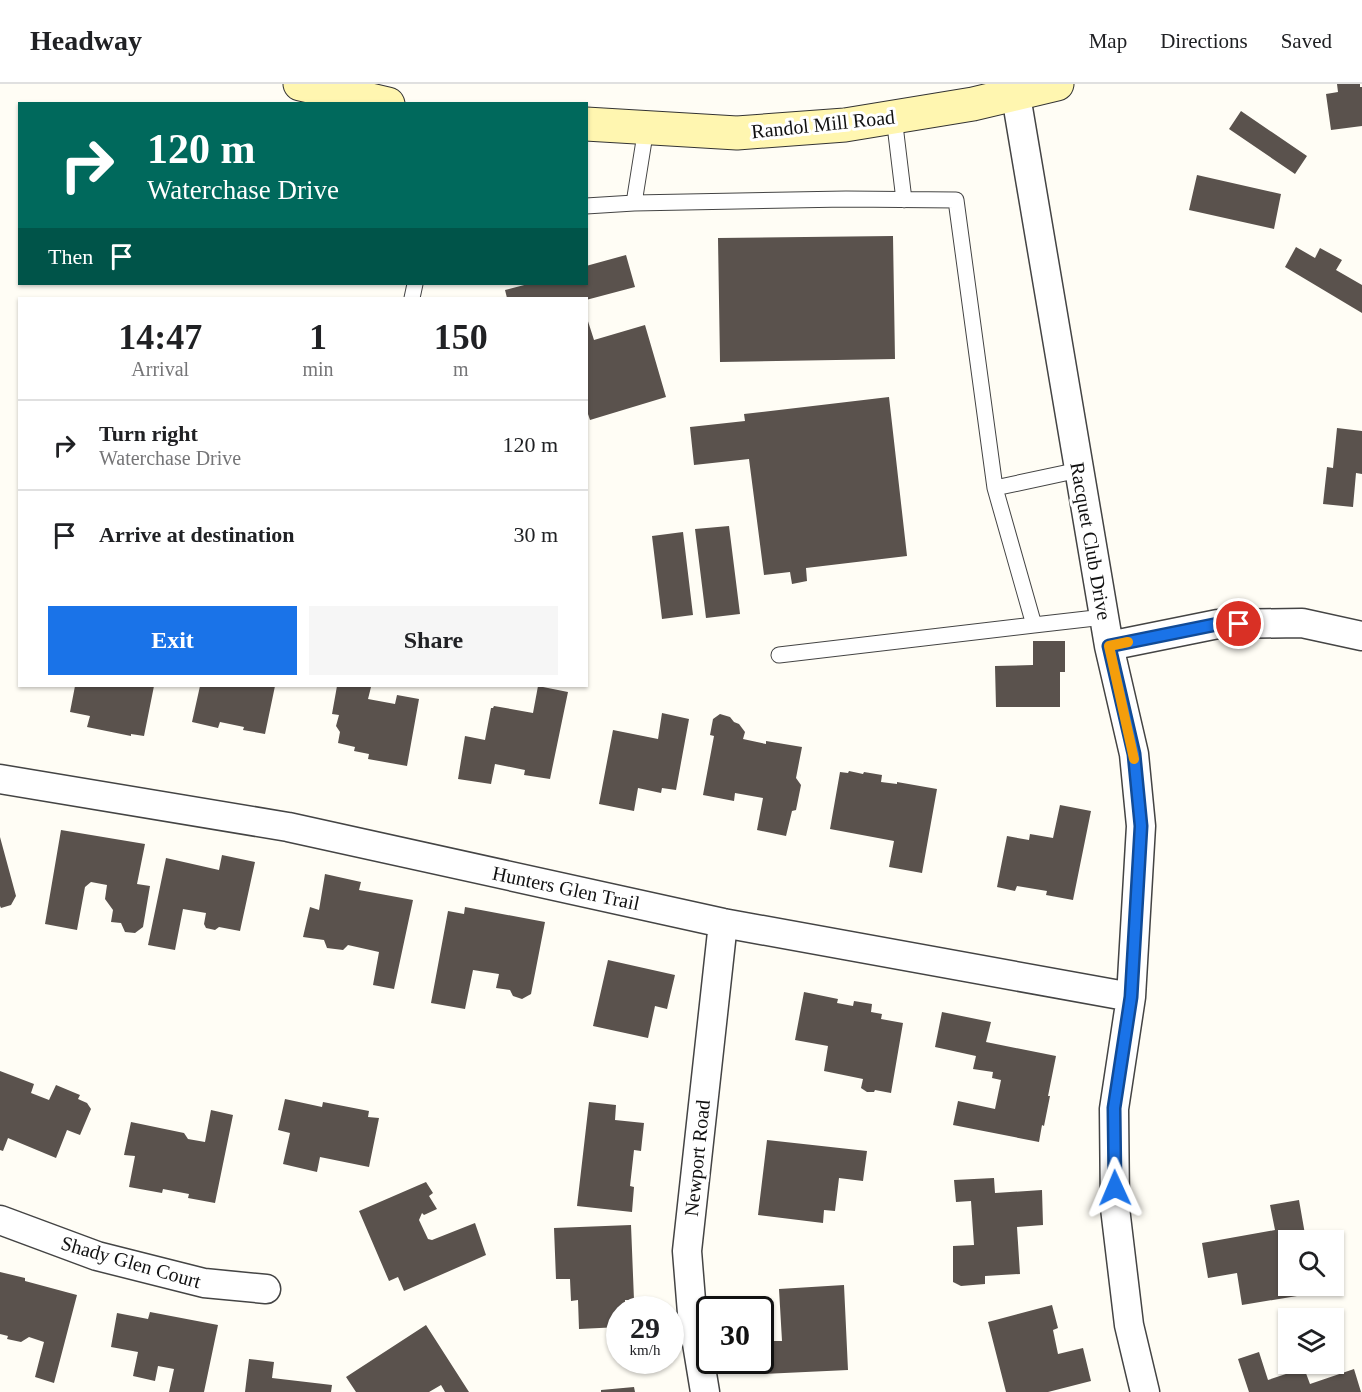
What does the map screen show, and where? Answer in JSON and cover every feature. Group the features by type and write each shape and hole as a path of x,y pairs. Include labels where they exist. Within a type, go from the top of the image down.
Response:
{"main road":[{"path":"300,84 379,102"},
{"name":"Randol Mill Road","path":"588,124 737,133 845,125 973,104 1015,89 1057,84"}],"street":[{"name":"Racquet Club Drive","path":"1015,89 1109,646 1134,754 1141,826 1131,997 1114,1108 1115,1208 1129,1325 1146,1392"},
{"path":"1109,646 1218,624 1302,623 1362,636"},
{"name":"Hunters Glen Trail","path":"0,779 288,827 723,923 1131,997"},
{"name":"Newport Road","path":"705,1392 692,1313 687,1251 723,923"},
{"name":"Shady Glen Court","path":"0,1220 97,1256 204,1283 266,1289"}],"lane":[{"path":"894,117 904,200"},
{"path":"634,203 646,128"},
{"path":"588,206 834,199 956,200 995,488 1034,625"},
{"path":"995,488 1079,470"},
{"path":"779,655 1104,616"}],"building":[{"path":"1337,84 1360,84 1362,87 1362,126 1331,130 1326,94 1338,92"},
{"path":"1241,111 1307,156 1295,174 1229,129"},
{"path":"1197,175 1281,194 1274,229 1189,210"},
{"path":"893,236 895,359 720,362 718,238"},
{"path":"1296,247 1315,258 1320,248 1342,260 1336,270 1362,285 1362,313 1285,267"},
{"path":"626,255 635,287 588,299 588,297 507,297 505,290 524,285 588,285 588,265"},
{"path":"588,321 594,340 645,325 666,397 590,420 588,414"},
{"path":"889,397 907,556 806,568 807,581 792,584 790,572 764,575 749,459 694,465 690,427 745,421 744,414"},
{"path":"1337,428 1362,431 1362,474 1356,473 1353,507 1323,504 1327,467 1333,468"},
{"path":"729,526 740,614 706,618 695,529"},
{"path":"683,532 693,615 662,619 652,536"},
{"path":"1033,641 1065,641 1065,672 1060,672 1060,707 996,707 995,666 1033,665"},
{"path":"75,687 154,687 144,736 131,734 131,736 87,727 90,716 70,712"},
{"path":"200,687 275,687 265,734 243,730 244,727 220,722 218,728 192,722"},
{"path":"337,687 371,687 368,699 395,704 397,695 419,699 407,766 368,759 369,754 354,751 355,747 338,743 340,732 336,726 339,715 332,714"},
{"path":"538,687 568,692 550,779 524,775 525,770 495,764 491,784 458,779 465,736 485,740 491,708 494,706 533,713"},
{"path":"662,713 689,719 676,790 662,788 661,793 638,788 634,811 599,804 613,730 658,739"},
{"path":"720,714 730,717 739,724 745,732 743,739 766,744 766,741 802,747 796,778 801,785 796,810 792,811 786,836 757,830 763,798 735,793 734,801 703,795 714,736 710,735 713,719"},
{"path":"849,771 882,775 881,782 897,784 897,782 937,789 922,873 889,867 894,841 830,829 840,772 848,773"},
{"path":"1060,805 1091,811 1073,900 1046,895 1047,891 1017,886 1015,891 997,887 1007,836 1029,840 1030,834 1053,838"},
{"path":"61,830 145,844 137,884 150,886 143,927 135,933 125,932 121,923 111,922 113,910 105,899 107,885 91,882 85,887 77,930 45,924"},
{"path":"0,837 16,896 11,905 1,908 0,906"},
{"path":"222,855 255,862 240,931 219,927 215,930 206,928 204,924 206,913 183,909 175,950 148,945 166,858 219,870"},
{"path":"325,874 361,882 359,890 413,900 394,989 373,985 379,952 348,945 343,950 327,948 324,940 303,937 310,907 319,910"},
{"path":"465,907 545,922 531,994 522,999 513,996 510,990 496,988 499,974 473,970 465,1009 431,1003 448,911 464,914"},
{"path":"608,960 675,975 667,1009 655,1006 648,1038 593,1026"},
{"path":"804,992 838,999 837,1003 853,1006 854,1001 872,1004 871,1012 882,1014 881,1019 903,1023 891,1093 875,1090 867,1092 861,1088 863,1079 824,1071 828,1046 795,1040"},
{"path":"942,1012 991,1022 986,1042 1056,1056 1048,1096 1050,1096 1039,1142 953,1125 958,1101 995,1109 1001,1080 992,1078 993,1072 973,1069 976,1056 935,1047"},
{"path":"0,1071 34,1084 31,1093 49,1100 56,1085 80,1095 78,1099 87,1103 91,1109 80,1135 67,1130 56,1158 8,1138 3,1151 0,1150"},
{"path":"285,1099 322,1107 323,1102 369,1111 368,1117 379,1118 369,1167 320,1157 317,1172 283,1164 290,1133 278,1130"},
{"path":"589,1102 616,1105 615,1120 644,1123 641,1151 634,1150 630,1186 634,1187 632,1212 577,1206"},
{"path":"211,1110 233,1115 215,1203 188,1198 189,1194 163,1189 162,1193 129,1187 135,1156 124,1155 131,1122 184,1133 188,1139 205,1142"},
{"path":"767,1140 867,1151 863,1181 839,1178 835,1211 824,1210 823,1223 758,1215"},
{"path":"994,1178 995,1193 1042,1190 1043,1225 1017,1227 1020,1274 985,1276 985,1284 961,1286 953,1282 953,1246 974,1245 971,1201 956,1202 954,1180"},
{"path":"426,1182 433,1193 429,1196 437,1209 424,1215 422,1213 419,1220 428,1239 432,1240 475,1223 486,1255 404,1291 398,1277 389,1281 359,1211"},
{"path":"1299,1200 1304,1230 1278,1230 1278,1296 1297,1296 1242,1305 1237,1273 1208,1278 1202,1243 1275,1230 1270,1205"},
{"path":"631,1225 634,1296 606,1296 606,1328 579,1329 578,1300 571,1301 570,1279 556,1279 554,1228"},
{"path":"0,1272 77,1295 54,1383 35,1377 44,1342 29,1337 21,1342 7,1339 8,1336 0,1334"},
{"path":"844,1285 848,1370 774,1373 774,1341 782,1341 779,1289"},
{"path":"1052,1305 1058,1328 1053,1330 1058,1354 1083,1348 1091,1381 1048,1392 1006,1392 988,1322"},
{"path":"150,1312 218,1325 204,1392 169,1392 174,1369 158,1366 155,1381 133,1376 138,1352 111,1347 117,1313 148,1319"},
{"path":"426,1325 469,1392 445,1392 441,1385 429,1392 356,1392 346,1377"},
{"path":"1259,1352 1268,1380 1286,1374 1306,1374 1310,1384 1354,1369 1361,1392 1249,1392 1238,1359"},
{"path":"249,1359 274,1362 272,1378 332,1385 331,1392 245,1392"},
{"path":"634,1387 635,1392 601,1392 601,1390"}],"slow traffic":[{"path":"1128,642 1109,646 1134,759"}],"route":[{"path":"1115,1188 1114,1108 1131,997 1141,826 1134,754 1109,646 1218,624 1239,624"}]}
